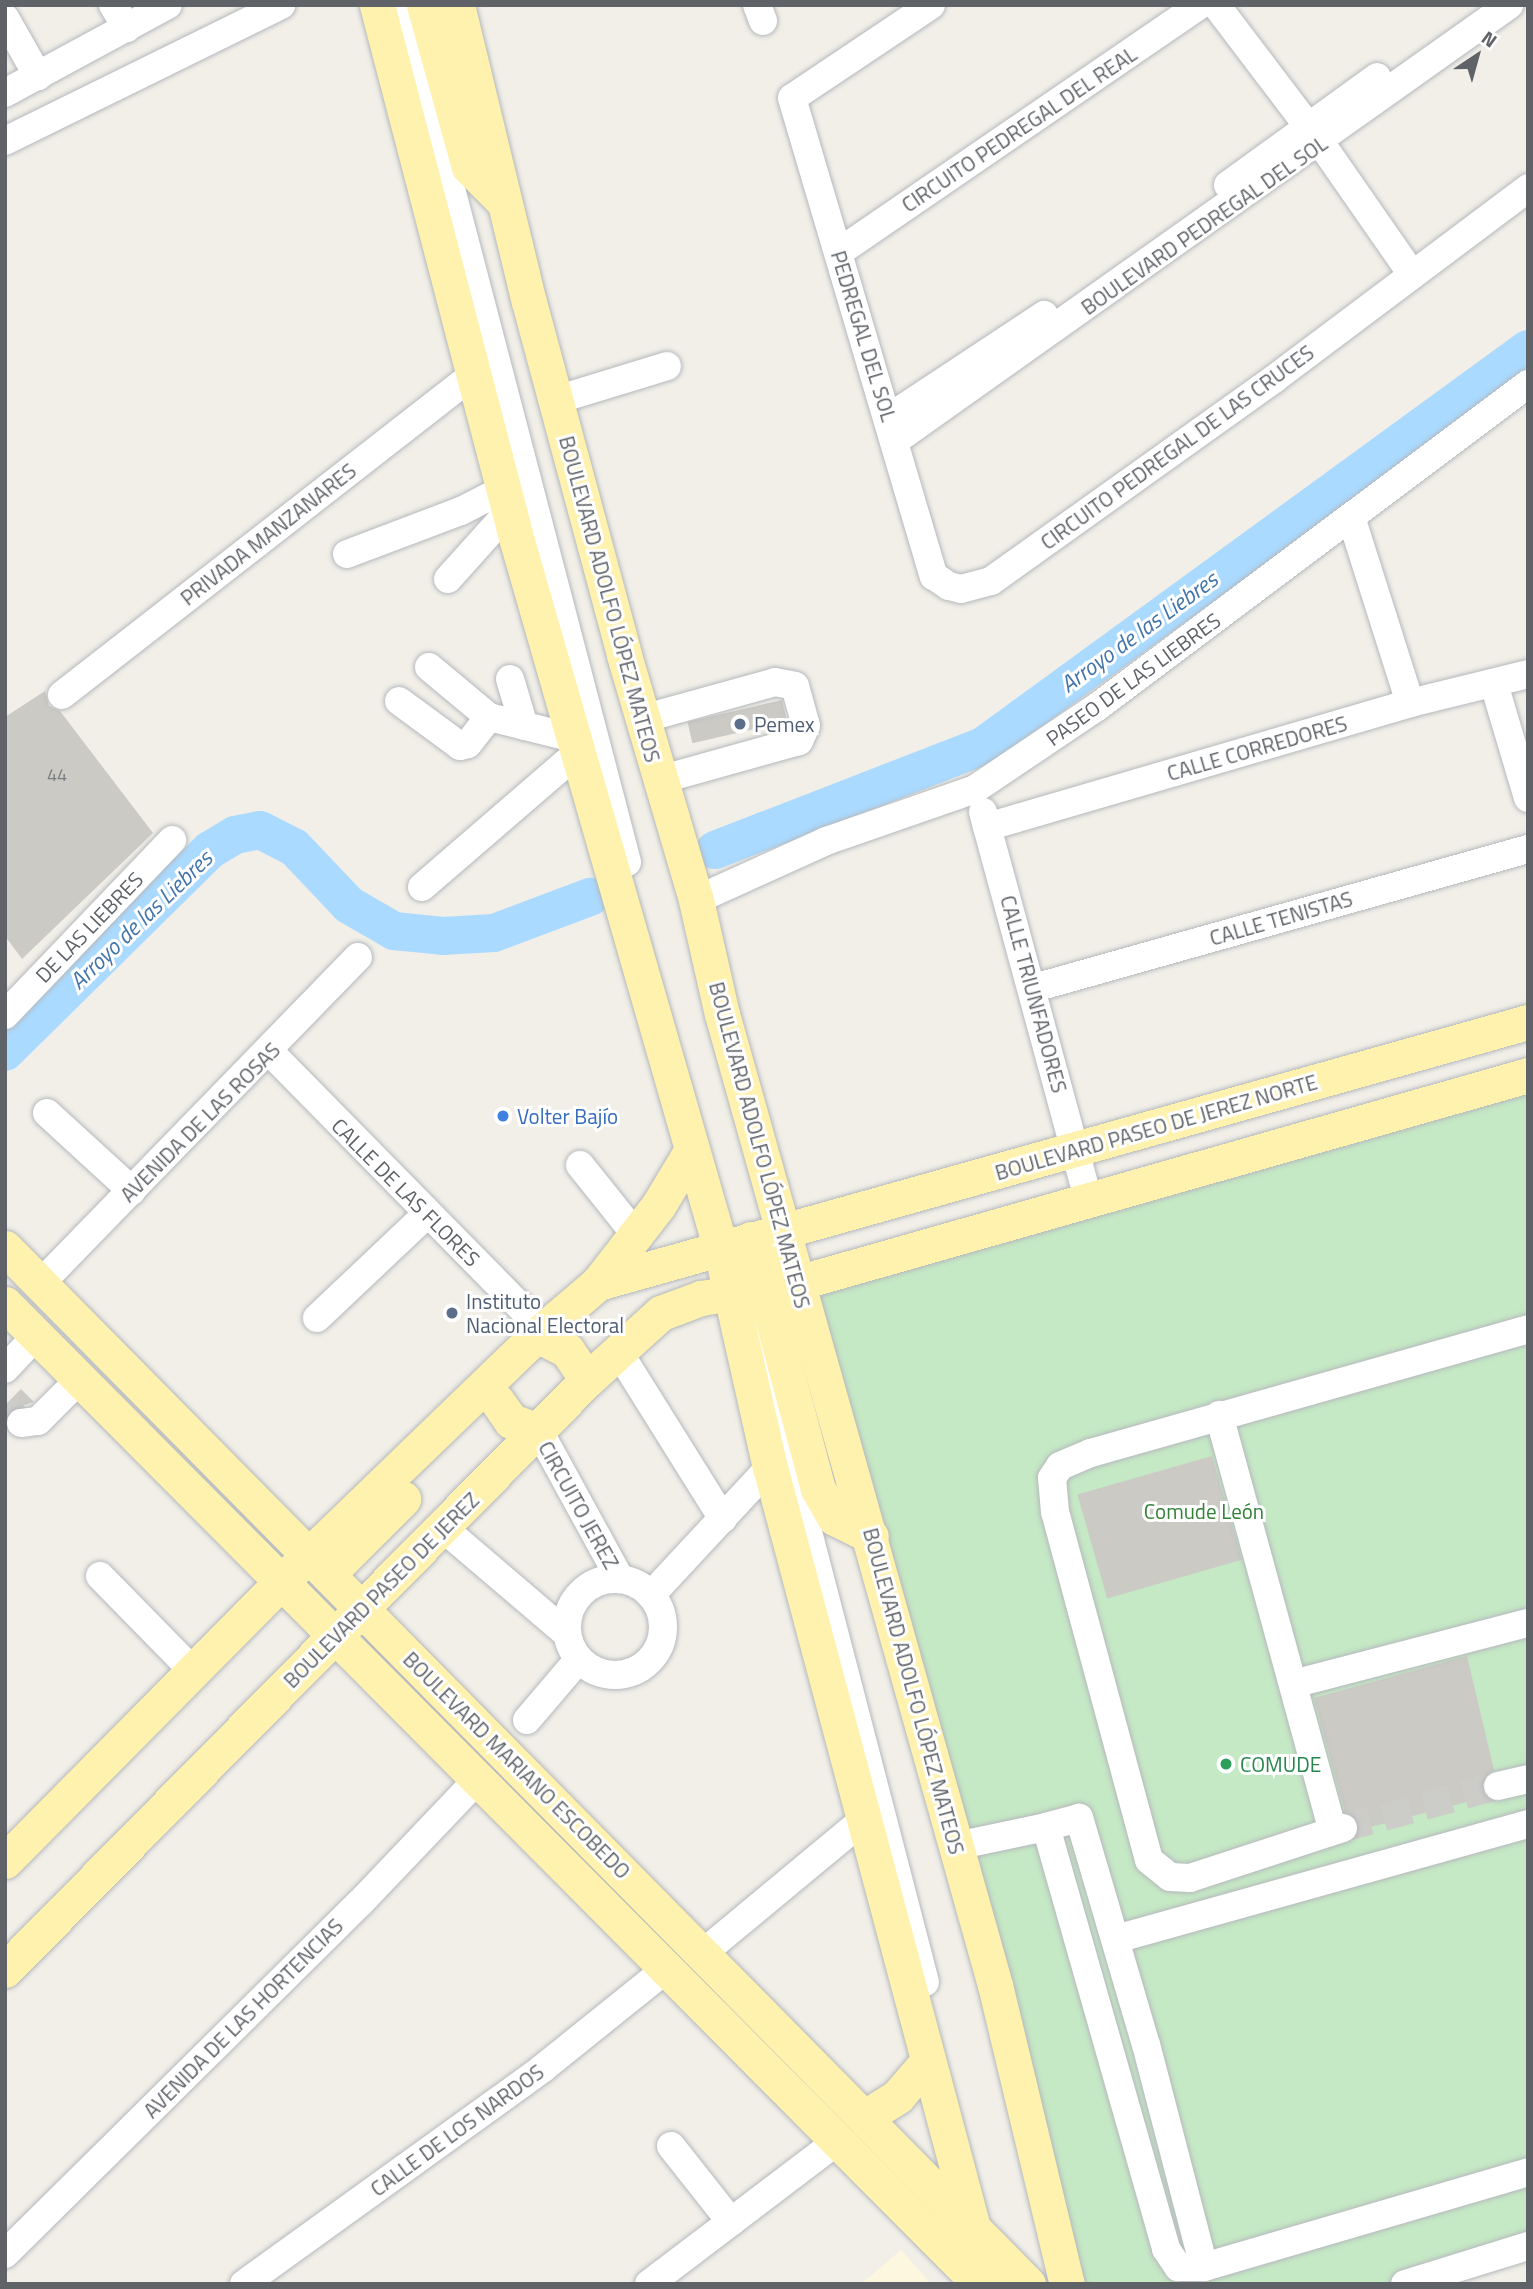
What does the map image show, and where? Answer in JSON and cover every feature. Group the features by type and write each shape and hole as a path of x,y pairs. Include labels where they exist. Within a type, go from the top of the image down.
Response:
{"main road":[{"name":"BOULEVARD ADOLFO LÓPEZ MATEOS","path":"377,5 506,500 627,934 691,1151 746,1240 797,1283 872,1536 956,1846 1067,2284"},
{"path":"424,5 469,167 504,202"},
{"name":"BOULEVARD ADOLFO LÓPEZ MATEOS","path":"457,5 504,202 556,400 659,780 696,900 722,1014 746,1240 747,1292 770,1467 970,2223"},
{"name":"BOULEVARD PASEO DE JEREZ NORTE","path":"746,1240 1528,1022"},
{"path":"797,1283 1528,1076"},
{"path":"320,1564 537,1335 598,1283 636,1235 691,1151"},
{"path":"598,1283 746,1240"},
{"name":"BOULEVARD MARIANO ESCOBEDO","path":"5,1248 970,2223 997,2273 1028,2284"},
{"name":"BOULEVARD PASEO DE JEREZ","path":"5,1970 587,1380 661,1312 701,1298 797,1283"},
{"path":"747,1292 818,1489 835,1518 872,1536"},
{"name":"BOULEVARD MARIANO ESCOBEDO","path":"7,1310 283,1580 665,1970 839,2140 979,2284"},
{"path":"537,1335 567,1350 587,1380"},
{"path":"5,1860 283,1580 320,1564 497,1401 524,1367 537,1335"},
{"path":"497,1401 511,1421 539,1431"},
{"path":"865,2117 898,2096 928,2061"}],"street":[{"path":"5,93 38,76 120,17 169,5"},
{"path":"5,141 281,5"},
{"path":"402,5 540,539 746,1240"},
{"name":"PEDREGAL DEL SOL","path":"931,5 792,98 893,429 934,576"},
{"name":"CIRCUITO PEDREGAL DEL REAL","path":"839,252 1200,5"},
{"path":"1216,5 1314,134 1411,273"},
{"name":"BOULEVARD PEDREGAL DEL SOL","path":"1314,134 1479,5"},
{"name":"BOULEVARD PEDREGAL DEL SOL","path":"893,429 1171,229 1509,5"},
{"path":"5,18 38,76"},
{"name":"CIRCUITO PEDREGAL DE LAS CRUCES","path":"934,576 961,589 991,581 1274,379 1411,273 1528,188"},
{"path":"556,400 667,366"},
{"name":"PRIVADA MANZANARES","path":"62,695 474,374"},
{"name":"PASEO DE LAS LIEBRES","path":"696,900 826,841 975,789 1097,707 1352,520 1446,443 1526,395"},
{"path":"347,554 461,511 506,500"},
{"path":"447,579 506,500"},
{"path":"1352,520 1410,703"},
{"path":"422,887 575,745 524,726 489,717 429,667"},
{"name":"CALLE CORREDORES","path":"988,827 1410,703 1528,674"},
{"path":"510,679 524,726"},
{"path":"642,719 775,682 795,687 806,726 799,741 659,780"},
{"path":"1494,684 1528,798"},
{"path":"399,701 460,747 468,744 489,717"},
{"name":"CALLE TRIUNFADORES","path":"975,789 1034,988 1088,1199"},
{"name":"DE LAS LIEBRES","path":"5,1015 172,840"},
{"name":"CALLE TENISTAS","path":"1034,988 1528,849"},
{"name":"AVENIDA DE LAS ROSAS","path":"40,1284 270,1052 358,957"},
{"name":"CALLE DE LAS FLORES","path":"270,1052 427,1214 537,1335"},
{"path":"47,1114 132,1191"},
{"path":"580,1165 636,1235"},
{"path":"317,1318 427,1214"},
{"path":"747,1292 997,2273"},
{"path":"1219,1415 1293,1684 1338,1830 1267,1857 1190,1878 1159,1871 1142,1842 1055,1512 1052,1478 1060,1466 1076,1458 1219,1415 1528,1329"},
{"path":"5,1368 36,1337"},
{"path":"618,1351 723,1519"},
{"path":"22,1423 38,1421 78,1381"},
{"name":"CIRCUITO JEREZ","path":"539,1431 620,1579"},
{"path":"651,1595 770,1467"},
{"path":"443,1528 566,1633 578,1660 600,1674 625,1676 648,1664 662,1643 663,1618 651,1595 620,1579 598,1581 580,1593 568,1612 566,1633"},
{"path":"100,1576 193,1671"},
{"path":"1293,1684 1528,1623"},
{"path":"527,1720 578,1660"},
{"name":"AVENIDA DE LAS HORTENCIAS","path":"5,2254 478,1779"},
{"path":"1498,1786 1528,1779"},
{"path":"956,1846 1079,1818 1115,1939 1204,2267"},
{"path":"703,1953 863,1820"},
{"path":"1115,1939 1528,1824"},
{"path":"1046,1827 1169,2258 1178,2267 1204,2267 1528,2172"},
{"name":"CALLE DE LOS NARDOS","path":"251,2281 543,2068 665,1970"},
{"path":"649,2284 839,2140"},
{"path":"671,2146 731,2222"},
{"path":"1405,2284 1528,2246"}],"shaded area":[{"path":"901,2250 931,2284 861,2284"}],"green space":[{"name":"COMUDE","path":"1528,1087 1528,2240 1397,2284 1063,2284 799,1288"}],"building":[{"path":"45,691 49,706 60,711 153,833 22,959 5,936 5,717"},
{"name":"Pemex","path":"782,700 787,721 692,743 687,722"},
{"path":"21,1389 34,1402 12,1409 5,1419 5,1405"},
{"path":"1212,1456 1242,1560 1107,1598 1077,1495"},
{"path":"1467,1656 1494,1770 1482,1782 1486,1797 1359,1830 1355,1816 1345,1812 1314,1698"}],"waterway":[{"name":"Arroyo de las Liebres","path":"715,850 983,746 1528,349"},
{"name":"Arroyo de las Liebres","path":"5,1052 210,850 235,835 260,830 294,847 349,905 394,931 443,936 494,933 590,897"}],"tunnel":[{"path":"5,1407 21,1423"},
{"path":"1343,1828 1498,1786"}],"place":[{"name":"Pemex","path":"740,724"},
{"name":"Volter Bajío","path":"503,1116"},
{"name":"Instituto Nacional Electoral","path":"452,1313"},
{"name":"COMUDE","path":"1226,1764"}],"park label":[{"name":"Comude León","path":"1204,1511"}]}
